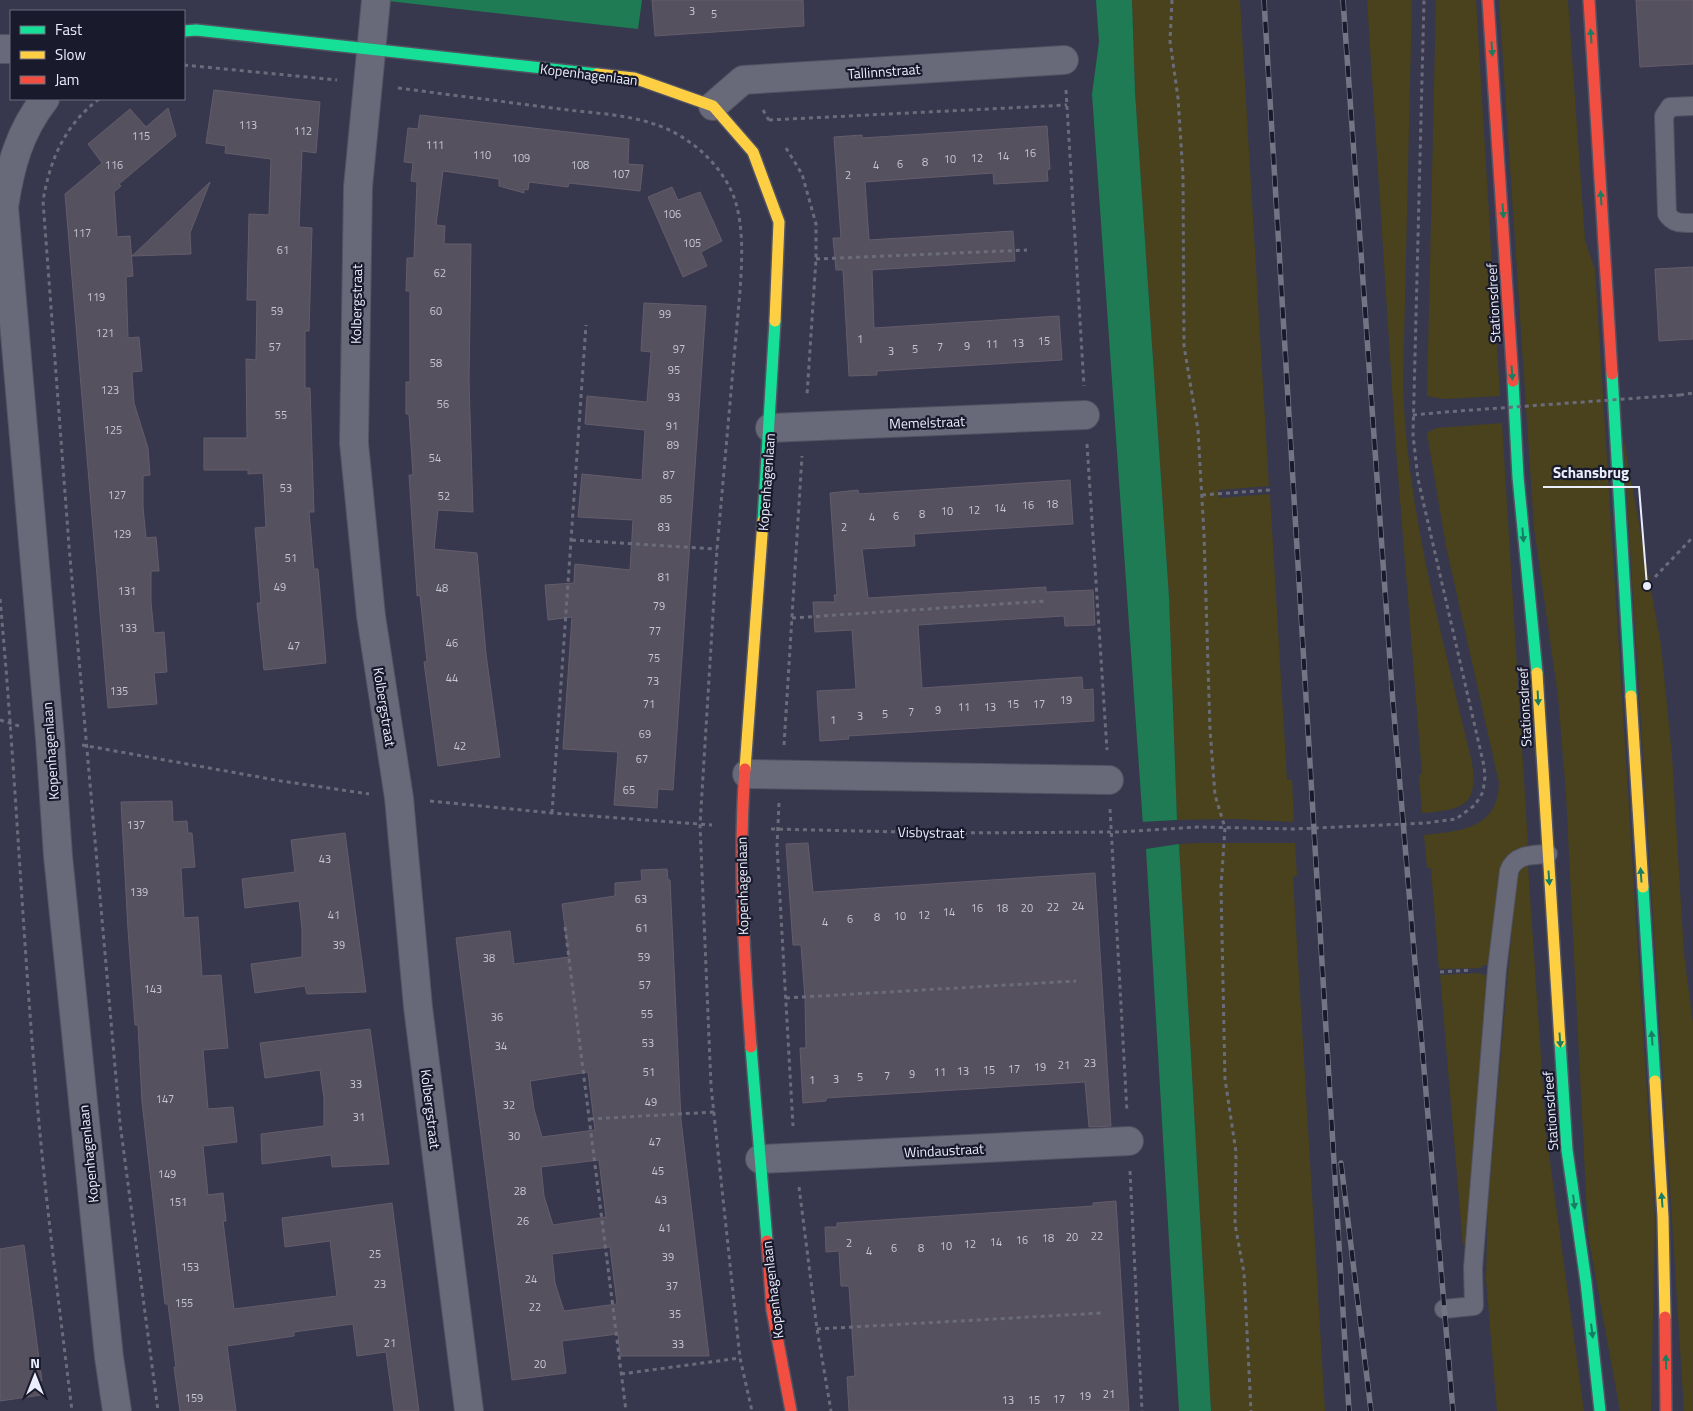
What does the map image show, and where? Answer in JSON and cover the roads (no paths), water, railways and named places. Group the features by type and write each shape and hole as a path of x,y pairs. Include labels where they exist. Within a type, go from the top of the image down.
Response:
{"main road":[{"name":"Stationsdreef","path":"1488,0 1509,305 1518,477 1536,650 1567,1150 1586,1282 1600,1411"},
{"path":"1588,0 1663,1217 1666,1411"},
{"name":"Kopenhagenlaan","path":"185,31 196,30 634,78 713,106 753,152 779,222 770,428 742,826 743,938 772,1310 791,1411"}],"street":[{"name":"Kolbergstraat","path":"375,8 358,187 354,443 371,616 398,798 418,1007 469,1411"},
{"name":"Tallinnstraat","path":"713,106 743,80 1064,60"},
{"name":"Kopenhagenlaan","path":"44,100 33,115 17,145 8,176 4,208 50,739 58,856 109,1357 117,1411"},
{"name":"Memelstraat","path":"770,428 1085,415"},
{"path":"747,774 1109,780"},
{"name":"Windaustraat","path":"760,1159 1128,1141"}],"lane":[{"path":"1693,106 1670,107 1664,116 1667,214 1671,220 1679,224 1693,223"},
{"path":"1444,1309 1474,1306 1473,1268 1497,969 1509,871 1512,863 1518,858 1548,854"}],"railway":[{"path":"1264,0 1349,1411"},
{"path":"1343,0 1393,703 1453,1411"},
{"path":"1341,1163 1371,1411"}],"place":[{"name":"Schansbrug","path":"1647,586"}]}
